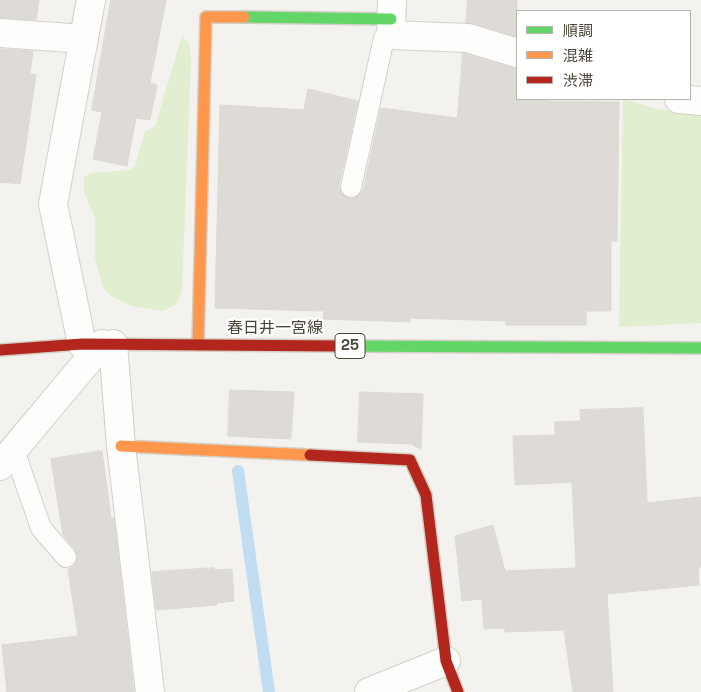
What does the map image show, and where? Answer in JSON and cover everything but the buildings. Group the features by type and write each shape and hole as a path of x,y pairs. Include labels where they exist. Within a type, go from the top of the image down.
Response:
{"street":[{"path":"91,0 53,204 99,344 121,446 150,692"},
{"path":"198,345 206,17 392,18 516,53"},
{"path":"0,33 84,39"},
{"path":"7,458 99,344"},
{"name":"春日井一宮線","path":"0,350 99,344 701,352"},
{"path":"121,446 410,460 426,495 446,661 458,692"},
{"path":"369,692 446,661"}],"lane":[{"path":"351,188 384,38 392,18"},
{"path":"7,458 41,528 66,556"}],"green space":[{"path":"182,36 189,43 191,59 182,292 176,304 163,311 131,306 111,296 103,288 95,258 95,218 84,192 84,178 91,173 130,170 135,166 145,131 155,126"},
{"path":"623,100 654,108 701,115 701,323 619,327"}],"waterway":[{"path":"238,471 269,692"}],"traffic: fast":[{"path":"244,17 391,19"},
{"path":"337,346 701,348"}],"traffic: slow":[{"path":"198,345 206,17 244,17"},
{"path":"121,446 310,455"}],"traffic: jam":[{"path":"0,350 82,344 337,346"},
{"path":"310,455 410,460 426,495 446,661 458,692"}]}
